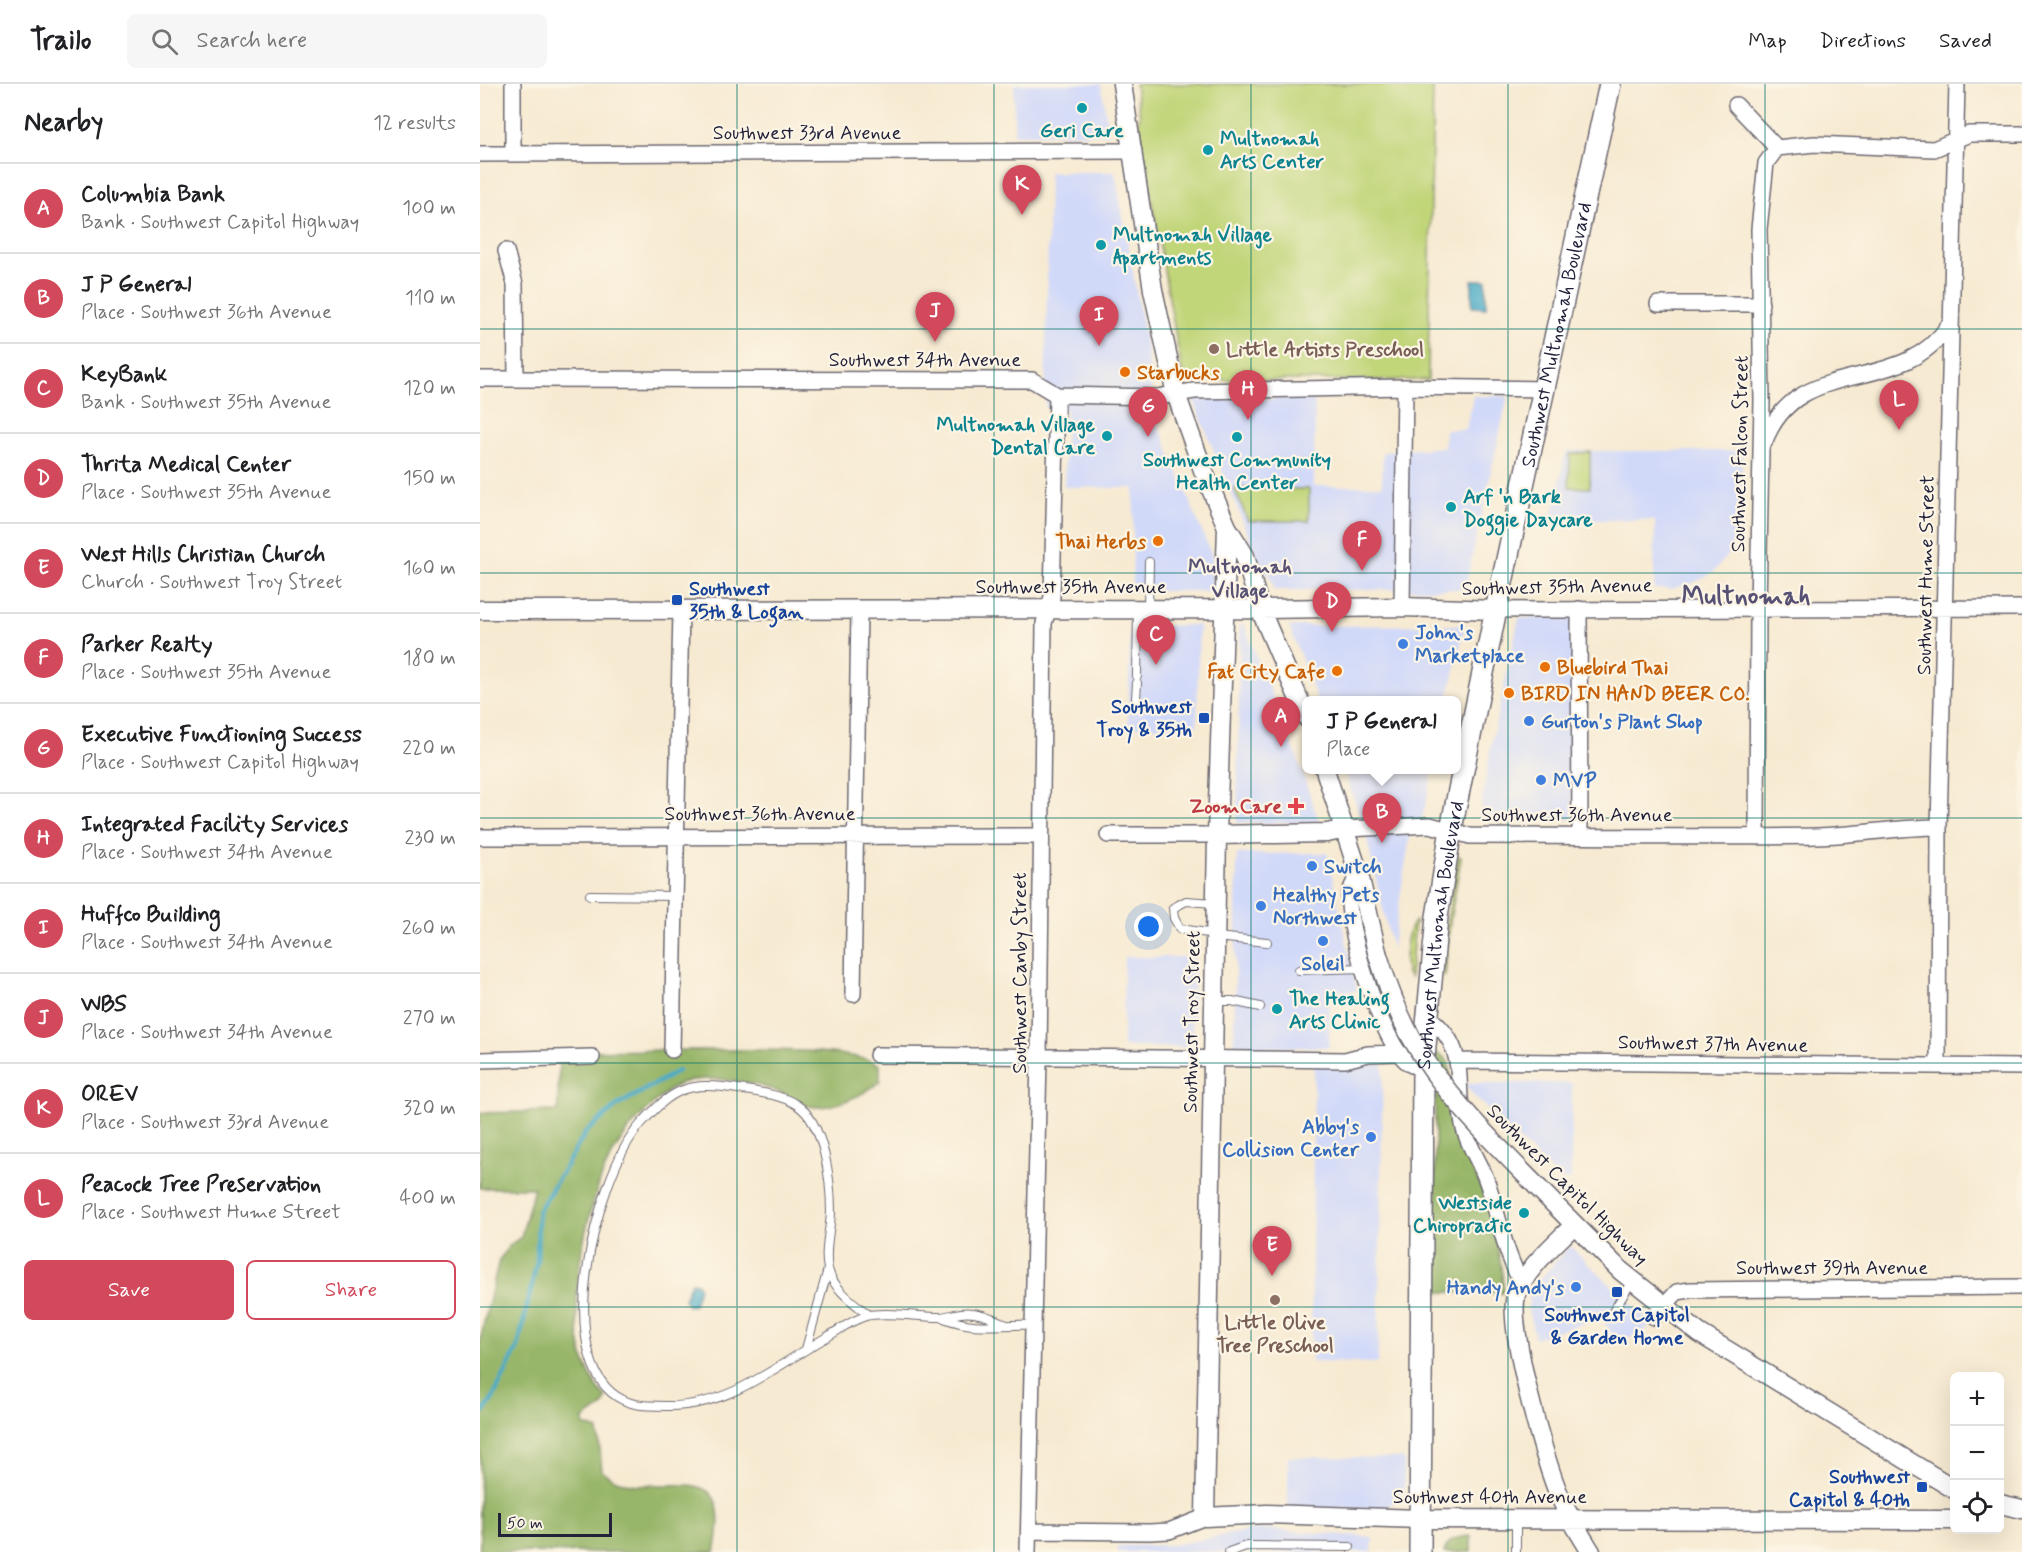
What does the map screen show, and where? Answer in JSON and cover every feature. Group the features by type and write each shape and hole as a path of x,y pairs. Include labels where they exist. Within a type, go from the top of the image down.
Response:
{"main road":[{"name":"Southwest Multnomah Boulevard","path":"1420,1552 1423,1068 1437,917 1451,829 1496,610 1610,84"}],"street":[{"path":"513,84 513,154"},
{"path":"1122,84 1134,151 1153,290 1176,394 1203,470 1227,527 1245,556 1260,609 1302,706"},
{"name":"Southwest Hume Street","path":"1938,1066 1939,827 1946,608 1949,326 1957,84"},
{"path":"1736,105 1777,148 1814,144 1934,149 1969,134 2022,134"},
{"name":"Southwest Falcon Street","path":"1757,837 1761,452 1759,229 1766,163 1777,148"},
{"name":"Southwest 33rd Avenue","path":"480,154 1134,151"},
{"path":"506,251 514,285 516,379"},
{"path":"1658,304 1761,304"},
{"path":"1761,452 1773,424 1798,396 1816,386 1880,371 1913,359 1931,348 1949,326"},
{"name":"Southwest 34th Avenue","path":"480,379 1032,380 1057,395 1158,397 1194,391 1405,387 1545,389"},
{"path":"1402,607 1405,387"},
{"name":"Southwest Canby Street","path":"1028,1552 1039,1058 1044,623 1052,597 1057,395"},
{"name":"Southwest Troy Street","path":"1205,1517 1216,903 1227,527"},
{"name":"Southwest 35th Avenue","path":"480,610 1402,607 1496,610 1758,607 2022,608"},
{"path":"672,1050 681,609"},
{"path":"853,994 860,609"},
{"path":"1579,609 1580,836"},
{"name":"Southwest Capitol Highway","path":"1326,774 1359,874 1377,952 1398,1010 1434,1073 1469,1116 1574,1225 1632,1281 1658,1311 1950,1487"},
{"name":"Southwest 36th Avenue","path":"1108,835 1327,833 1346,829 1415,825 1451,829 1470,836 1757,837 1823,836 1907,827 1939,827"},
{"name":"Southwest 36th Avenue","path":"480,837 1041,836"},
{"path":"1359,874 1351,889 1349,906 1364,968 1381,1020 1409,1064 1423,1068"},
{"path":"1427,1016 1438,1026 1460,1061 1460,1098 1465,1131 1486,1178 1509,1260 1522,1283"},
{"path":"877,1055 1345,1060 1368,1054 1400,1053"},
{"path":"480,1060 592,1057"},
{"name":"Southwest 37th Avenue","path":"1460,1061 2022,1067"},
{"path":"1574,1225 1522,1283 1514,1308 1518,1344 1557,1490 1570,1519 1591,1552"},
{"name":"Southwest 39th Avenue","path":"1658,1311 1677,1292 1690,1290 2022,1287"},
{"path":"2004,1505 2022,1509"},
{"name":"Southwest 40th Avenue","path":"1029,1531 1169,1531 1205,1517 1267,1514 1420,1519 1950,1520"}],"lane":[{"path":"1140,704 1136,698 1137,679 1149,562"},
{"path":"590,895 675,896"},
{"path":"1216,903 1186,901 1177,903 1173,908 1174,918 1180,929 1267,942"},
{"path":"1299,970 1364,968"},
{"path":"1214,1001 1232,1001 1260,1007"},
{"path":"806,1350 828,1269 831,1210 827,1168 815,1127 800,1106 764,1093 722,1086 696,1085 682,1088 662,1101 634,1132 620,1153 607,1187 592,1242 585,1281 587,1347 591,1361 604,1385 622,1399 644,1405 683,1406 716,1400 742,1389 868,1315 943,1317 963,1313 984,1314 1003,1323"},
{"path":"828,1269 834,1282 868,1315"},
{"path":"1611,1315 1632,1281"},
{"path":"943,1317 963,1325 984,1328 1003,1323 1034,1325"},
{"path":"1515,1519 1516,1552"},
{"path":"1229,1552 1246,1546 1350,1547"}],"shaded area":[{"path":"1014,84 1101,84 1109,134 1014,134"},
{"path":"1049,172 1115,172 1152,379 1152,408 1212,556 1212,591 1132,591 1134,488 1064,487 1066,409 1045,408"},
{"path":"1473,396 1508,396 1465,589 1275,590 1268,573 1264,574 1193,399 1315,398 1314,486 1382,486 1383,452 1444,447 1445,430 1466,429"},
{"path":"1566,451 1742,451 1741,520 1729,554 1713,572 1693,583 1671,589 1654,589 1655,520 1551,520"},
{"path":"1519,618 1574,618 1572,819 1479,818 1492,740"},
{"path":"1199,625 1197,726 1128,727 1130,626"},
{"path":"1240,625 1244,625 1298,759 1319,822 1237,823"},
{"path":"1465,625 1449,696 1315,696 1289,626"},
{"path":"1345,774 1432,774 1422,819 1410,836 1392,949 1363,822"},
{"path":"1327,853 1357,991 1330,992 1329,1047 1234,1047 1237,854"},
{"path":"1124,957 1194,957 1192,1047 1123,1047"},
{"path":"1314,1064 1383,1064 1378,1363 1311,1362"},
{"path":"1467,1083 1572,1083 1571,1180 1560,1179 1475,1097 1467,1087"},
{"path":"1570,1246 1651,1323 1642,1333 1617,1341 1601,1318 1535,1338 1528,1310 1530,1293"},
{"path":"1288,1457 1404,1458 1404,1491 1398,1500 1381,1510 1288,1507"},
{"path":"1258,1529 1373,1537 1372,1552 1117,1552 1117,1546 1173,1545"}],"green space":[{"name":"Multnomah Arts Center","path":"1135,84 1433,84 1428,380 1187,380 1183,377 1138,123 1140,116"},
{"path":"1590,452 1590,488 1569,487 1570,454"},
{"path":"1234,488 1309,489 1309,521 1248,521"},
{"path":"1458,856 1461,857 1450,921 1445,976 1442,976 1447,921"},
{"path":"1415,921 1410,978 1407,974 1405,958 1409,931"},
{"path":"769,1050 821,1052 865,1059 880,1065 880,1081 847,1101 817,1107 802,1104 773,1090 719,1079 693,1080 671,1089 629,1129 603,1172 585,1236 580,1265 577,1324 582,1352 591,1377 606,1398 603,1406 584,1419 584,1425 598,1430 602,1471 621,1482 702,1488 714,1498 719,1518 715,1552 480,1552 480,1340 499,1260 510,1245 521,1237 534,1188 480,1188 480,1113 558,1111 559,1051"},
{"path":"1435,1053 1442,1056 1449,1064 1448,1095 1451,1120 1482,1190 1490,1215 1504,1293 1435,1292"},
{"path":"1471,1536 1471,1552 1444,1552 1454,1539"}],"water":[{"path":"1472,280 1486,280 1486,308 1472,307"},
{"path":"691,1282 697,1283 699,1287 694,1305 688,1306 684,1299"}],"waterway":[{"path":"480,1417 492,1400 518,1347 537,1261 538,1212 586,1132 618,1105 678,1071"}],"place":[{"name":"Geri Care","path":"1082,108"},
{"name":"Multnomah Arts Center","path":"1208,150"},
{"name":"OREV","path":"1022,215"},
{"name":"Multnomah Village Apartments","path":"1101,245"},
{"name":"WBS","path":"935,342"},
{"name":"Huffco Building","path":"1099,346"},
{"name":"Little Artists Preschool","path":"1214,349"},
{"name":"Starbucks","path":"1125,372"},
{"name":"Integrated Facility Services","path":"1248,420"},
{"name":"Peacock Tree Preservation","path":"1899,430"},
{"name":"Multnomah Village Dental Care","path":"1107,436"},
{"name":"Executive Functioning Success","path":"1148,437"},
{"name":"Southwest Community Health Center","path":"1237,437"},
{"name":"Arf 'n Bark Doggie Daycare","path":"1451,507"},
{"name":"Thai Herbs","path":"1158,541"},
{"name":"Parker Realty","path":"1362,571"},
{"name":"Southwest 35th & Logan","path":"677,600"},
{"name":"Thrita Medical Center","path":"1332,632"},
{"name":"John's Marketplace","path":"1403,644"},
{"name":"KeyBank","path":"1156,665"},
{"name":"Bluebird Thai","path":"1545,667"},
{"name":"Fat City Cafe","path":"1337,671"},
{"name":"BIRD IN HAND BEER CO.","path":"1509,693"},
{"name":"Southwest Troy & 35th","path":"1204,718"},
{"name":"Gurton's Plant Shop","path":"1529,721"},
{"name":"Columbia Bank","path":"1281,747"},
{"name":"MVP","path":"1541,780"},
{"name":"ZoomCare","path":"1296,806"},
{"name":"J P General","path":"1382,843"},
{"name":"Switch","path":"1312,866"},
{"name":"Healthy Pets Northwest","path":"1261,906"},
{"name":"Soleil","path":"1323,941"},
{"name":"The Healing Arts Clinic","path":"1277,1009"},
{"name":"Abby's Collision Center","path":"1371,1137"},
{"name":"Westside Chiropractic","path":"1524,1213"},
{"name":"West Hills Christian Church","path":"1272,1276"},
{"name":"Handy Andy's","path":"1576,1287"},
{"name":"Southwest Capitol & Garden Home","path":"1617,1292"},
{"name":"Little Olive Tree Preschool","path":"1275,1300"},
{"name":"Southwest Capitol & 40th","path":"1922,1487"}],"district":[{"name":"Multnomah Village","path":"1240,578"},
{"name":"Multnomah","path":"1746,595"}]}
